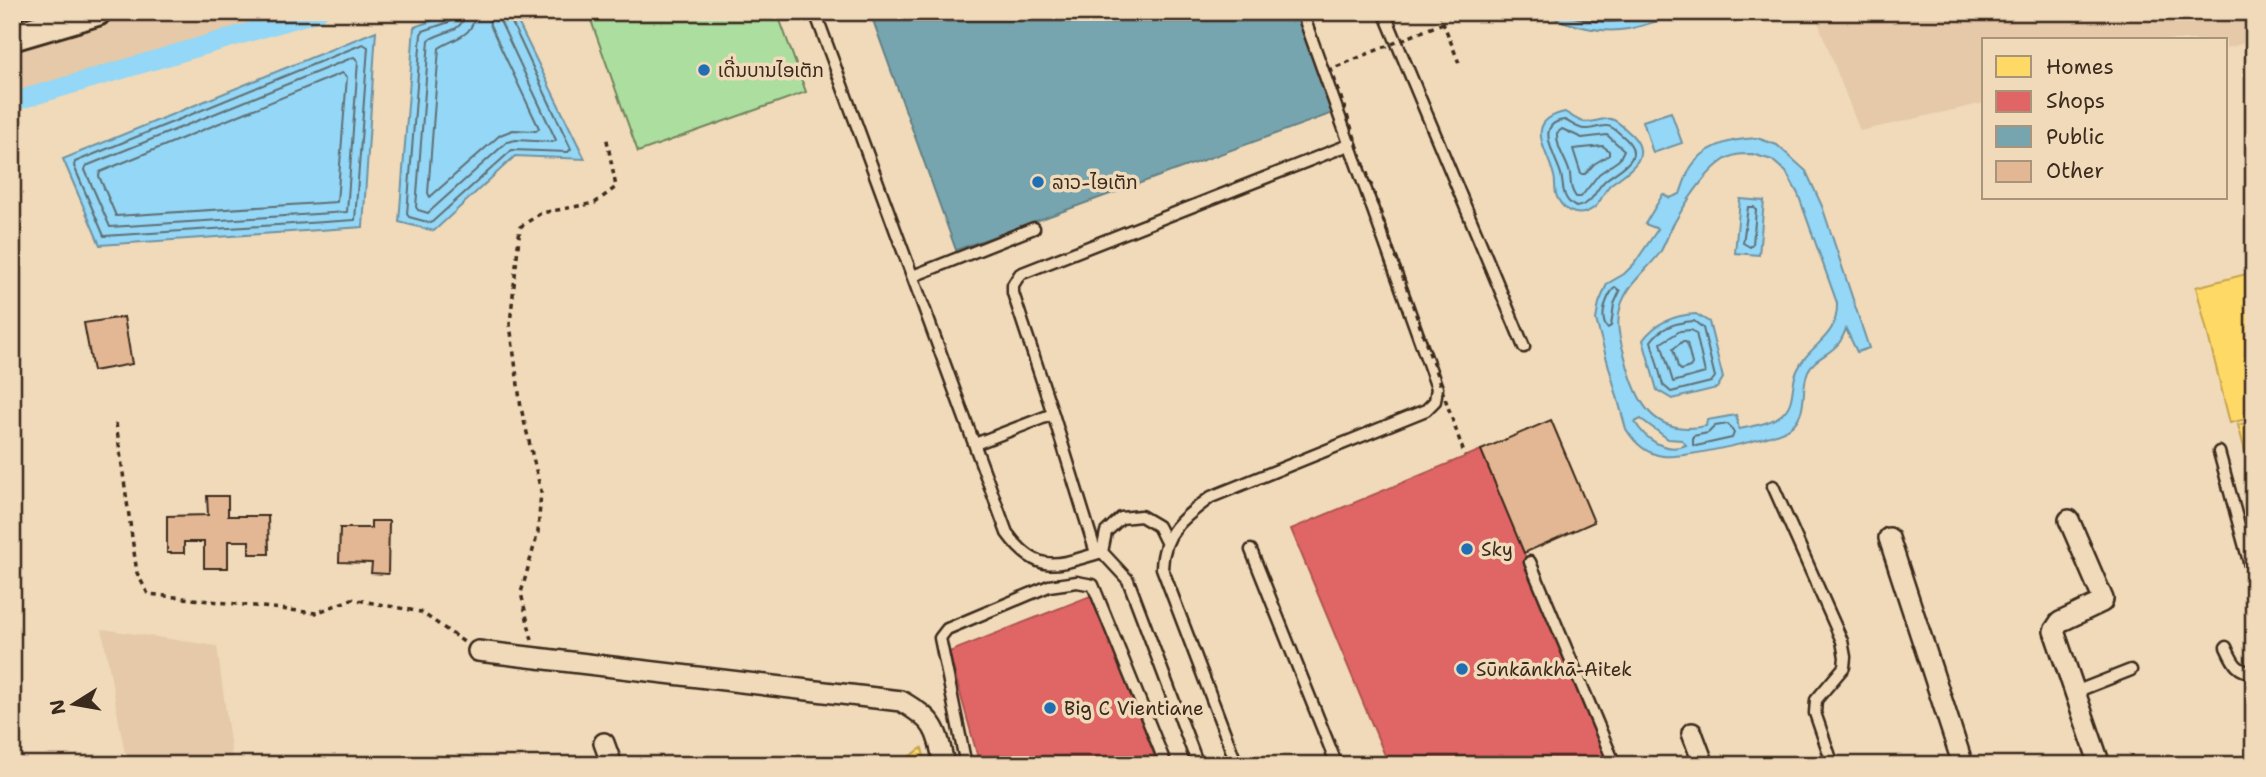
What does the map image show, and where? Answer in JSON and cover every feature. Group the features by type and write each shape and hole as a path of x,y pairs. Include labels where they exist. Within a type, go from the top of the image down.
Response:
{"street":[{"path":"12,37 97,12"},
{"path":"2069,520 2103,599 2102,602 2060,622 2054,631 2100,765"},
{"path":"1889,538 1963,765"},
{"path":"478,651 901,701 922,713 937,731 944,765"},
{"path":"1692,733 1704,765"},
{"path":"604,744 612,765"}],"lane":[{"path":"816,12 1007,533 1027,558 1050,565 1099,552"},
{"path":"1237,765 1162,568 1166,542 1188,514 1211,497 1426,410 1435,401 1437,388 1302,12"},
{"path":"1384,12 1524,347"},
{"path":"1198,765 1128,580 1099,552 1013,293 1013,285 1020,274 1351,144"},
{"path":"913,276 1034,228"},
{"path":"975,444 1053,414"},
{"path":"2219,452 2254,580"},
{"path":"1773,486 1842,642 1844,667 1816,699 1815,713 1833,765"},
{"path":"1099,552 1106,532 1121,518 1141,516 1158,526 1166,542"},
{"path":"1251,550 1338,765"},
{"path":"1530,562 1615,765"},
{"path":"1049,586 1050,565"},
{"path":"966,765 940,638 947,629 1049,586 1077,582 1093,585 1166,765"},
{"path":"2226,647 2234,666 2243,672 2254,673"},
{"path":"2075,692 2131,670"}],"path":[{"path":"1439,12 1459,63"},
{"path":"1443,23 1331,69 1465,456"},
{"path":"539,658 528,628 521,593 538,532 541,491 521,408 510,324 520,227 541,213 595,203 616,187 606,135"},
{"path":"116,423 136,573 148,594 316,613 352,599 421,612 478,651"}],"shaded area":[{"path":"12,12 318,12 12,102"},
{"path":"1814,12 2254,12 2254,41 2228,48 2228,38 1982,38 1982,103 1860,131"},
{"path":"102,629 217,646 233,765 127,765"}],"green space":[{"name":"ເດີ່ນບານໄອເຕັກ","path":"588,12 777,12 806,92 638,152"}],"water":[{"path":"458,12 513,12 585,159 515,156 434,231 399,222 414,27"},
{"path":"1542,12 1675,12 1676,15 1634,28 1606,30 1572,24"},
{"path":"376,31 363,227 100,245 63,159"},
{"path":"1565,112 1584,122 1614,120 1632,135 1640,151 1636,164 1609,186 1596,206 1580,213 1569,211 1560,203 1541,138 1544,122"},
{"path":"1671,112 1682,143 1653,153 1643,121"},
{"path":"1757,138 1777,145 1806,171 1822,206 1869,348 1857,352 1846,329 1835,347 1808,371 1801,413 1792,426 1783,431 1750,442 1708,451 1673,456 1657,455 1641,447 1626,429 1596,320 1599,303 1607,284 1634,264 1658,229 1645,224 1663,194 1670,198 1680,194 1691,167 1704,153 1729,142","holes":["1752,154 1772,160 1786,172 1798,194 1837,303 1836,315 1828,333 1802,361 1795,377 1791,400 1781,415 1766,423 1739,429 1736,415 1707,420 1706,426 1673,426 1660,421 1641,402 1621,344 1618,318 1621,305 1633,284 1659,254 1684,206 1708,174 1727,159 1736,155","1641,419 1668,439 1682,440 1686,445 1671,448 1650,439 1635,422"]},
{"path":"1740,199 1764,201 1759,255 1735,253"},
{"path":"1696,314 1709,322 1723,378 1717,388 1672,399 1657,390 1643,340 1654,328 1666,321"}],"building: Homes":[{"path":"2254,272 2254,417 2230,423 2196,287"},
{"path":"2254,421 2254,484 2238,425"},
{"path":"922,748 926,765 897,765"}],"building: Shops":[{"path":"1481,450 1612,765 1389,765 1291,529"},
{"name":"Big C Vientiane","path":"1093,595 1158,765 980,765 949,652"}],"building: Public":[{"name":"ລາວ-ໄອເຕັກ","path":"870,12 1296,12 1333,113 956,250"}],"building: Other":[{"path":"124,317 132,364 93,371 84,323"},
{"path":"1551,420 1594,522 1524,553 1481,450"},
{"path":"207,496 228,496 228,516 268,516 269,554 249,554 249,541 228,541 228,568 204,568 204,542 184,542 184,553 167,553 167,516 208,515"},
{"path":"371,521 389,521 388,574 371,573 372,563 339,562 340,528 371,528"}],"waterway":[{"path":"12,102 318,12"}],"place":[{"name":"ເດີ່ນບານໄອເຕັກ","path":"704,70"},
{"name":"ລາວ-ໄອເຕັກ","path":"1038,182"},
{"name":"Sky","path":"1467,549"},
{"name":"Sūnkānkhā-Aitek","path":"1462,669"},
{"name":"Big C Vientiane","path":"1050,708"}]}
